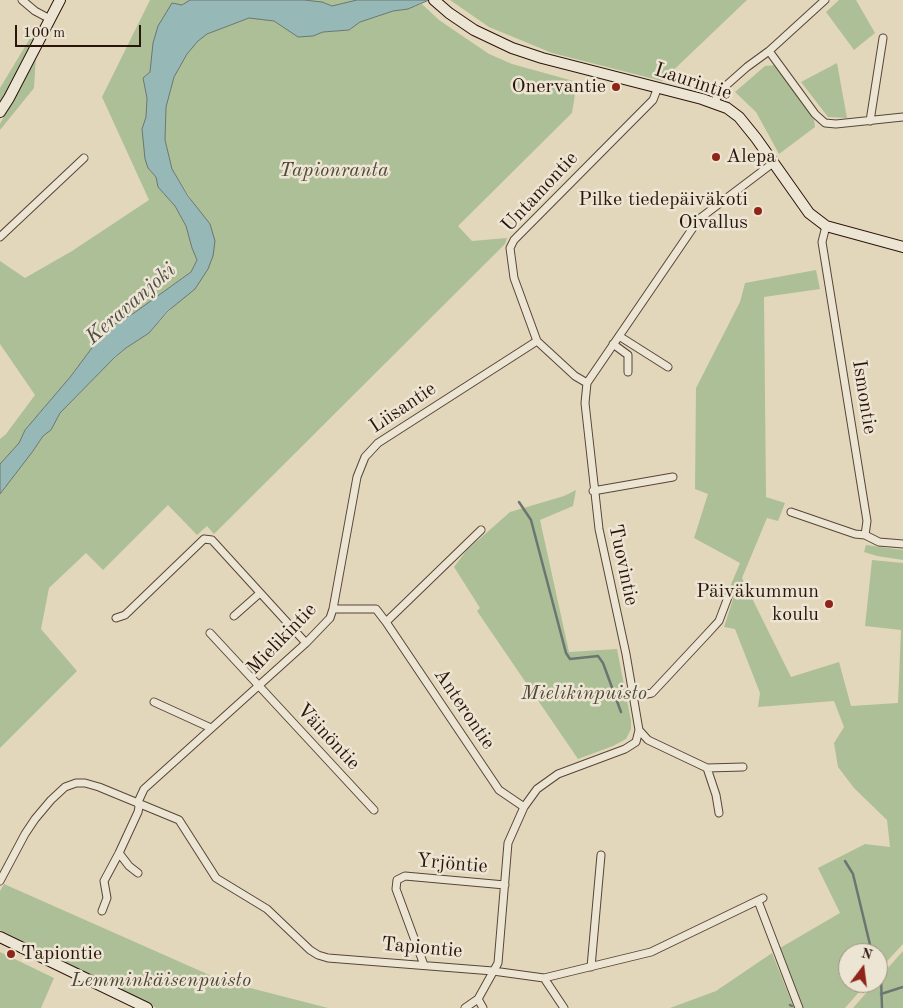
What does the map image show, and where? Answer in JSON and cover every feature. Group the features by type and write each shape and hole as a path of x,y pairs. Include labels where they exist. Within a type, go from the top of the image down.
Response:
{"street":[{"path":"22,0 50,19"},
{"path":"0,112 60,0"},
{"path":"714,103 721,90 769,51 825,0"},
{"name":"Laurintie","path":"438,3 474,30 512,48 542,58 658,87 727,108 739,117 804,207 826,226 903,247"},
{"path":"870,121 882,38"},
{"path":"769,51 815,114 825,123 836,124 903,117"},
{"name":"Untamontie","path":"537,341 514,278 510,248 514,240 652,100 658,87"},
{"path":"0,238 84,158"},
{"path":"537,341 575,376 587,383 699,219 772,163"},
{"name":"Ismontie","path":"826,226 822,242 868,521 865,536"},
{"path":"619,336 668,367"},
{"name":"Liisantie","path":"333,609 357,477 365,457 378,443 537,341"},
{"path":"613,344 628,355 628,372"},
{"name":"Tuovintie","path":"587,383 585,403 593,491 639,730"},
{"path":"593,491 673,477"},
{"path":"791,512 879,542 903,544"},
{"path":"386,622 481,530"},
{"path":"116,618 126,615 204,540 212,540 306,643"},
{"path":"633,697 652,693 708,633 719,621 730,592"},
{"path":"234,616 260,593"},
{"name":"Mielikintie","path":"102,912 107,898 104,881 138,812 138,802 144,789 306,643 330,618 333,609 376,609 386,622"},
{"name":"Anterontie","path":"386,622 499,790 524,807"},
{"name":"Väinöntie","path":"210,633 374,810"},
{"path":"154,702 211,728"},
{"path":"465,1008 478,999 498,963 508,844 524,807 537,789 558,774 624,749 636,742 639,730"},
{"path":"639,730 648,740 707,768 744,767"},
{"path":"707,768 716,794 719,813"},
{"name":"Tapiontie","path":"0,881 25,834 51,800 65,787 76,782 85,783 138,802 179,820 216,878 267,908 310,950 318,955 328,958 494,971 544,978 651,952 760,899 799,1008"},
{"path":"119,853 128,866 138,873"},
{"path":"591,967 601,855"},
{"name":"Yrjöntie","path":"424,965 396,889 397,880 405,876 504,885"},
{"path":"0,937 128,1004 147,1008"},
{"path":"544,978 564,1008"},
{"path":"478,999 483,1008"}],"green space":[{"path":"150,0 190,0 182,5 152,60 150,72 143,79 147,98 146,117 142,129 148,168 156,177 158,187 175,206 186,226 197,260 191,272 134,313 113,325 25,430 19,443 0,464 0,439 6,434 35,395 0,344 0,261 25,278 72,251 149,200 102,97"},
{"path":"304,0 357,0 332,6 322,2"},
{"path":"450,0 747,0 662,81 552,53 489,27"},
{"path":"839,0 856,0 875,33 854,50 826,12"},
{"name":"Tapionranta","path":"422,4 439,20 489,54 512,64 577,82 572,113 458,226 472,241 507,238 505,244 214,534 207,526 197,535 168,505 103,570 86,553 49,588 41,629 77,671 0,748 0,494 43,436 51,430 60,413 126,348 149,333 208,269 198,210 172,169 165,140 166,107 174,77 187,54 198,40 207,34 249,18 274,21 298,37 313,36 323,32 349,30 360,22"},
{"path":"35,30 38,32 0,102 0,88"},
{"path":"36,55 34,88 0,130 0,124"},
{"path":"837,63 847,118 828,117 801,82"},
{"path":"776,65 814,119 815,127 779,154 756,112 735,92 765,66"},
{"path":"816,270 820,289 764,297 766,497 785,503 778,521 767,518 742,578 791,677 839,662 851,706 898,703 901,630 865,626 872,560 903,563 903,944 888,960 888,943 838,943 838,993 858,993 845,1008 803,1008 780,948 840,913 818,868 865,844 890,847 887,820 854,788 838,767 834,743 844,727 834,701 758,707 760,693 735,629 724,627 736,590 730,587 740,563 694,538 708,494 695,489 696,388 740,302 745,283"},
{"name":"Mielikinpuisto","path":"576,490 573,506 540,520 569,652 617,649 631,721 631,729 626,739 578,759 477,611 480,608 454,567 467,550 510,512 564,496"},
{"path":"866,545 903,550 903,560 864,552"},
{"name":"Lemminkäisenpuisto","path":"4,884 223,981 328,1008 156,1008 0,930 0,891"},
{"path":"903,951 903,1008 853,1008 866,993 888,993 888,968"},
{"path":"0,952 54,978 41,1008 0,1008"},
{"path":"772,953 794,1008 670,1008 716,991"}],"water":[{"path":"190,0 304,0 322,2 332,6 357,0 429,0 408,9 393,11 360,22 349,30 323,32 313,36 298,37 274,21 249,18 207,34 198,41 187,54 174,77 166,107 165,140 172,169 188,196 210,224 215,241 213,256 208,269 195,289 168,311 149,333 114,358 60,413 51,430 43,436 0,494 0,464 19,443 25,430 71,376 91,349 113,325 134,313 191,272 197,260 186,226 175,206 158,187 156,177 148,168 145,159 142,129 146,117 147,98 143,78 150,72 153,43 158,26 172,3 182,5"}],"waterway":[{"path":"519,502 531,520 566,653 570,659 598,656 603,663 621,712"},
{"path":"845,861 853,874 870,943"},
{"path":"881,994 903,987"},
{"path":"882,993 882,1008"}],"place":[{"name":"Onervantie","path":"616,87"},
{"name":"Alepa","path":"716,157"},
{"name":"Pilke tiedepäiväkoti Oivallus","path":"758,211"},
{"name":"Päiväkummun koulu","path":"829,604"},
{"name":"Tapiontie","path":"11,954"}],"water label":[{"name":"Keravanjoki","path":"131,304"}]}
